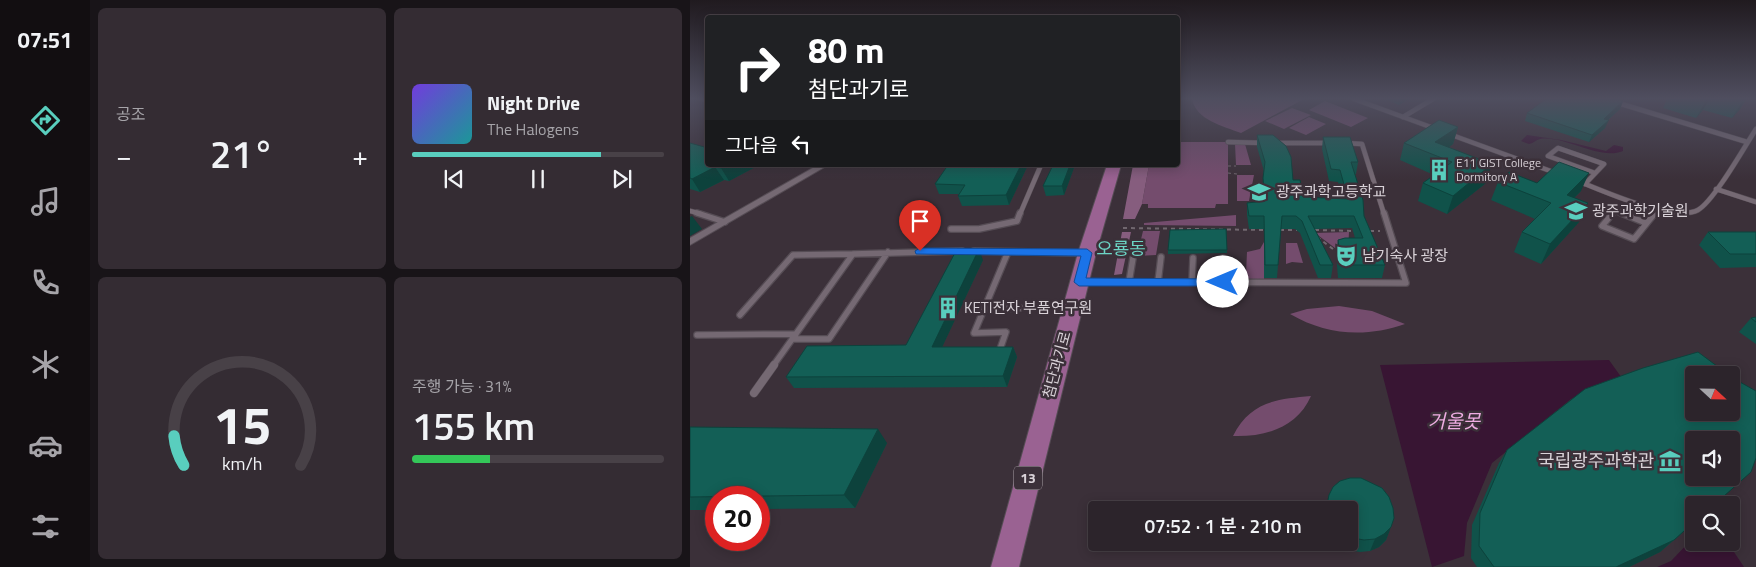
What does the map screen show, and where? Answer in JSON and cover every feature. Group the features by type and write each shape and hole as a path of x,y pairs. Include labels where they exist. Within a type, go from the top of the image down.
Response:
{"main road":[{"name":"첨단과기로","path":"1005,567 1079,282 1113,167"}],"street":[{"path":"690,242 821,167"}],"lane":[{"path":"1426,125 1566,177"},
{"path":"1692,125 1747,142"},
{"path":"1576,180 1658,210 1684,214 1699,210 1755,133"},
{"path":"1079,282 1406,283 1362,144 1228,142"},
{"path":"1584,184 1595,173 1604,164 1558,148 1548,156 1595,173"},
{"path":"950,228 979,228 1018,221 1040,167"},
{"path":"1716,189 1756,202"},
{"path":"1646,223 1615,211 1602,226 1634,239 1658,210"},
{"path":"690,211 725,222"},
{"path":"740,315 792,255 888,252 1087,253"},
{"path":"696,335 829,338 888,252"},
{"path":"999,352 1006,332 974,332 1008,252"},
{"path":"754,392 853,254"},
{"path":"1158,282 1161,257"},
{"path":"1129,282 1133,258"},
{"path":"1192,258 1192,282"},
{"path":"1223,258 1223,282"},
{"path":"984,309 1020,308"}],"path":[{"path":"1228,166 1236,166"},
{"path":"1228,173 1237,174"},
{"path":"1123,228 1270,230"},
{"path":"1279,230 1299,230"},
{"path":"1342,255 1309,230 1361,231"},
{"path":"1351,238 1352,231"},
{"path":"1371,231 1390,231"}],"shaded area":[{"path":"1220,125 1255,125 1241,133"},
{"path":"1276,125 1291,125 1284,129"},
{"path":"1294,125 1323,125 1306,135 1289,128"},
{"path":"1180,142 1228,142 1228,204 1216,204 1215,208 1148,208 1148,204 1142,204 1149,167 1180,167"},
{"path":"1235,144 1245,144 1251,165 1236,165"},
{"path":"1133,167 1149,167 1142,204 1135,219 1123,219"},
{"path":"1237,175 1254,175 1249,201 1237,201"},
{"path":"1236,215 1236,226 1144,225 1144,223"},
{"path":"1143,231 1160,231 1156,255 1137,256"},
{"path":"1122,232 1131,232 1122,274 1114,275"},
{"path":"1349,232 1348,251 1339,251 1315,233"},
{"path":"1264,242 1264,281 1248,279 1246,274 1247,252 1260,249"},
{"path":"1286,243 1297,243 1303,263 1292,262 1286,264"},
{"path":"1339,306 1372,311 1405,324 1361,333 1346,332 1318,326 1290,314 1307,309"},
{"path":"1311,396 1305,407 1289,423 1257,435 1233,436 1247,416 1265,404"}],"water":[{"path":"1527,135 1561,140 1606,151 1614,145 1623,147 1623,151 1603,153 1550,139 1540,139 1529,144 1521,141"},
{"name":"거울못","path":"1609,360 1624,381 1571,399 1492,463 1467,523 1464,556 1432,567 1380,365"},
{"path":"1685,546 1685,551 1733,551 1744,567 1657,567 1671,561"}],"building":[{"path":"1431,125 1454,125 1458,127 1435,142 1492,164 1453,196 1423,183 1452,162 1404,143"},
{"path":"1564,125 1603,125 1592,135"},
{"path":"1257,135 1273,135 1286,146 1291,157 1293,180 1300,180 1303,197 1348,199 1340,170 1331,169 1323,137 1350,137 1358,162 1351,162 1363,200 1364,216 1385,265 1341,265 1338,240 1363,238 1354,216 1308,216 1333,265 1320,265 1302,221 1296,216 1282,216 1278,265 1265,265 1264,216 1249,216 1247,203 1265,201 1263,178 1265,162"},
{"path":"690,143 705,147 705,167 715,167 692,179 690,178"},
{"path":"1559,162 1589,173 1567,195 1588,203 1550,244 1522,232 1551,203 1498,182 1509,172 1537,183"},
{"path":"947,167 1020,167 1006,195 958,196 965,185 935,184"},
{"path":"1052,167 1069,167 1062,186 1043,186"},
{"path":"1226,229 1227,250 1168,250 1170,230"},
{"path":"1708,232 1756,232 1756,254 1730,254"},
{"name":"KETI전자 부품연구원","path":"957,249 979,249 932,347 1013,347 1003,376 786,377 807,346 906,345"},
{"path":"1698,352 1717,366 1685,366 1685,421 1740,421 1740,382 1756,391 1756,458 1751,472 1740,482 1740,431 1685,431 1685,486 1735,486 1724,496 1685,496 1685,530 1674,540 1616,567 1494,567 1479,546 1480,513 1507,450 1585,389 1643,368"},
{"path":"690,427 878,429 844,495 770,496 770,486 705,486 705,497 690,497"},
{"path":"1350,478 1361,478 1382,488 1389,497 1394,518 1391,527 1384,534 1375,539 1358,539 1358,501 1328,501 1333,487 1340,481"}],"place":[{"name":"E11 GIST College Dormitory A","path":"1439,170"},
{"name":"광주과학고등학교","path":"1259,192"},
{"name":"광주과학기술원","path":"1576,211"},
{"name":"남기숙사 광장","path":"1346,256"},
{"name":"KETI전자 부품연구원","path":"948,308"},
{"name":"국립광주과학관","path":"1670,461"}],"district":[{"name":"오룡동","path":"1121,249"}],"route":[{"path":"920,251 1087,253 1079,282 1223,282"}]}
